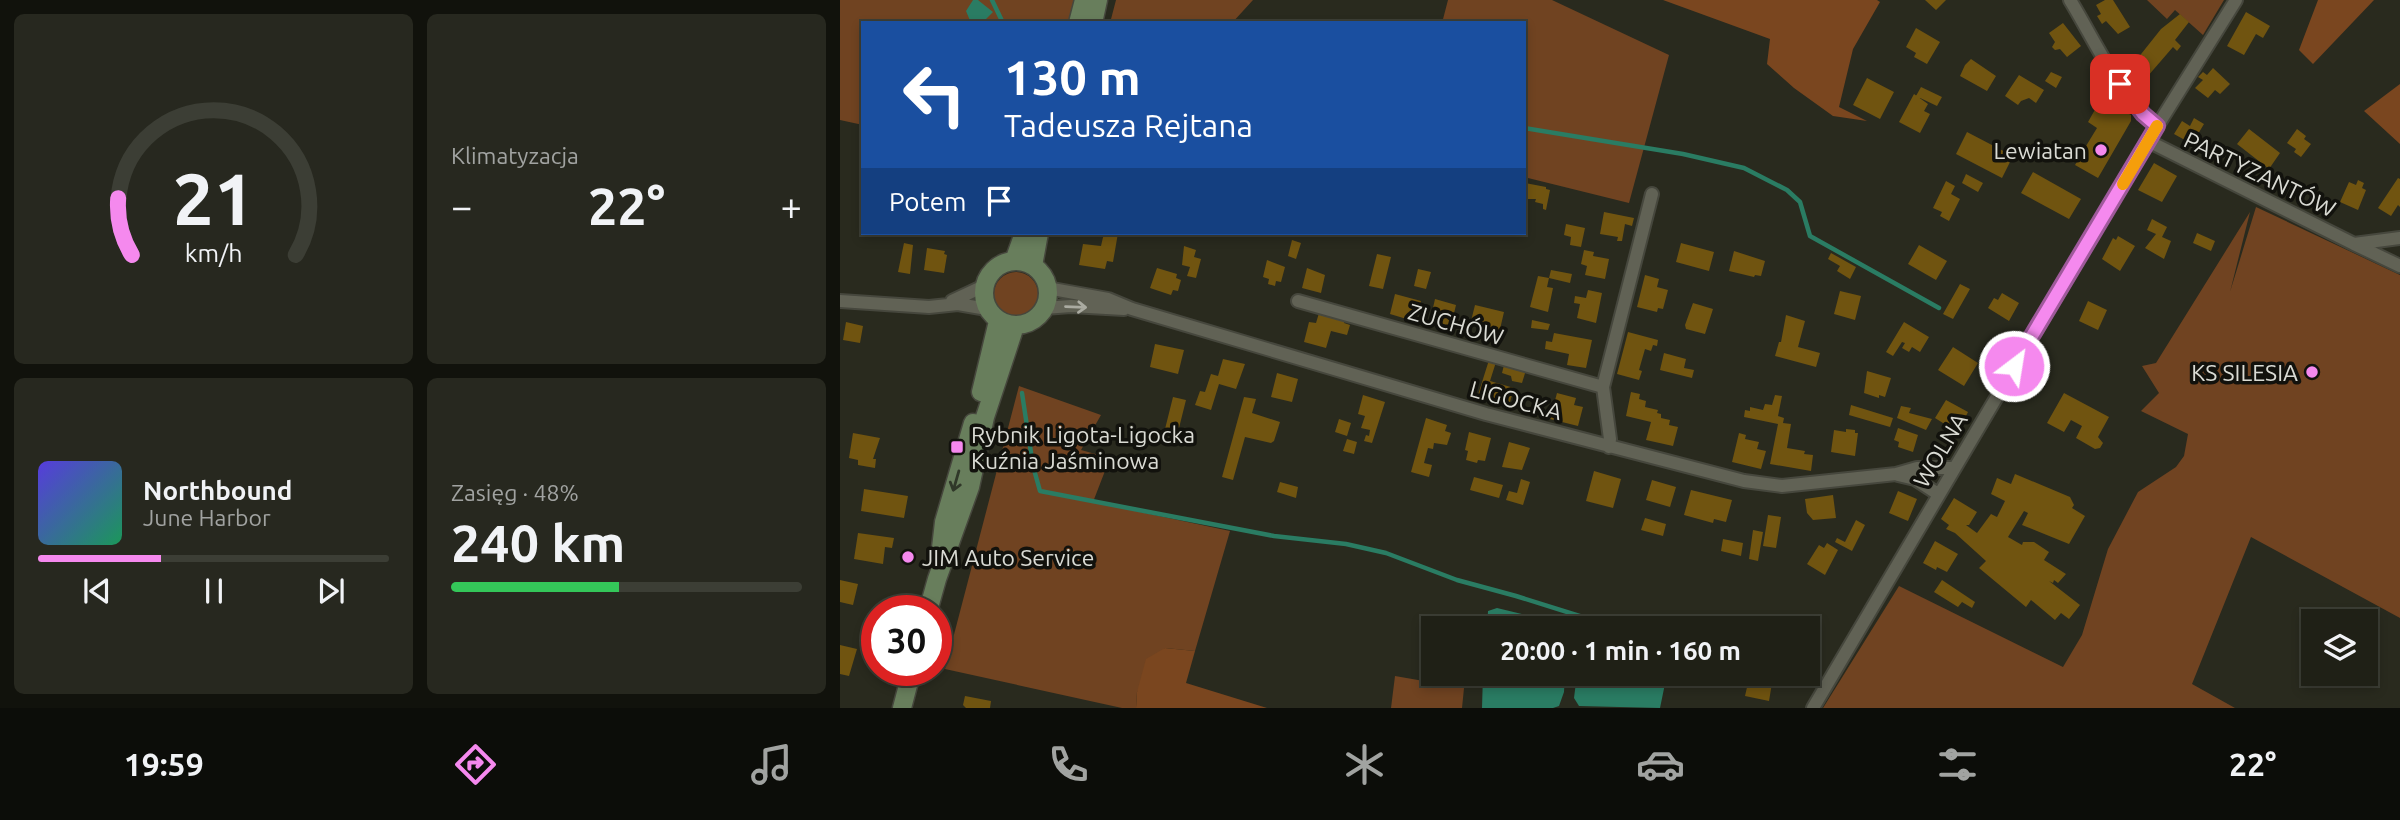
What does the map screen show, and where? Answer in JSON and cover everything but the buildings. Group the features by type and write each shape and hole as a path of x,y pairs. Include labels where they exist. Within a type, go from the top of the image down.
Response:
{"main road":[{"path":"1079,21 1084,0"},
{"path":"1093,21 1098,0"},
{"path":"1014,261 1023,235"},
{"path":"1033,266 1039,235"},
{"path":"1014,261 1033,266 1041,273 1047,288 1044,308 1034,320 1000,318 984,298 984,286 993,271 1014,261"},
{"path":"932,595 944,522 985,381 1000,318"},
{"path":"902,708 908,686"}],"street":[{"path":"2070,0 2120,84 2143,114 2157,126"},
{"name":"WOLNA","path":"1813,708 2148,141 2236,0"},
{"name":"PARTYZANTÓW","path":"2148,141 2400,266"},
{"path":"1609,447 1604,387 1652,194"},
{"name":"PARTYZANTÓW","path":"2354,244 2400,238"},
{"path":"945,304 984,286"},
{"name":"LIGOCKA","path":"1047,288 1108,299 1132,310 1486,414 1766,485 1793,485 1896,474 1917,468 1953,468"},
{"path":"840,301 929,307 965,304 1000,318"},
{"name":"ZUCHÓW","path":"1298,301 1604,387"},
{"name":"LIGOCKA","path":"1044,308 1072,306 1132,310"},
{"name":"LIGOCKA","path":"1896,474 1915,479 1938,494"}],"shaded area":[{"path":"840,0 1074,0 1069,21 861,21 861,125 840,120"},
{"path":"973,0 978,0 993,12 984,21 970,21 966,11"},
{"path":"1116,0 1253,0 1234,21 1111,21"},
{"path":"1448,0 1552,0 1669,55 1629,203 1526,177 1526,21 1443,21"},
{"path":"1663,0 1877,0 1880,2 1853,49 1839,107 1867,121 1833,116 1794,88 1767,64 1770,39"},
{"path":"2147,0 2224,0 2203,35 2175,10 2167,19"},
{"path":"2318,0 2374,0 2313,64 2299,50"},
{"path":"2400,84 2400,144 2364,111"},
{"path":"2256,207 2400,275 2400,618 2251,537 2192,684 2235,708 1823,708 1899,586 2063,667 2082,635 2108,549 2138,492 2176,467 2184,456 2188,434 2141,411 2159,393 2142,366 2156,363 2250,212 2230,292"},
{"path":"1016,272 1025,273 1032,278 1037,285 1037,303 1032,310 1025,315 1016,316 1007,315 1000,310 995,303 994,294 995,285 1000,278 1007,273"},
{"path":"1019,386 1101,415 1081,450 1110,458 1093,502 1230,531 1195,651 1165,648 1137,692 1136,708 1122,708 952,671 952,642"},
{"path":"1497,608 1530,616 1488,616 1488,611"},
{"path":"1165,648 1195,651 1186,683 1267,708 1136,708 1137,692 1146,659"},
{"path":"1395,676 1421,681 1421,686 1464,688 1462,708 1391,708"},
{"path":"1483,686 1564,686 1559,706 1553,708 1482,708"},
{"path":"1576,686 1665,686 1660,708 1579,706 1574,698"}],"waterway":[{"path":"992,0 1002,21"},
{"path":"1526,128 1683,154 1744,168 1787,190 1800,202 1810,236 1939,308"},
{"path":"1022,393 1033,466 1040,491 1274,536 1346,544 1386,553 1457,580 1580,616"}],"slow traffic":[{"path":"2123,184 2157,126"}],"place":[{"name":"Lewiatan","path":"2101,150"},
{"name":"KS SILESIA","path":"2312,372"},
{"name":"Rybnik Ligota-Ligocka Kuźnia Jaśminowa","path":"957,447"},
{"name":"JIM Auto Service","path":"908,557"}],"route":[{"path":"2014,366 2157,126 2143,114 2120,84"}]}
